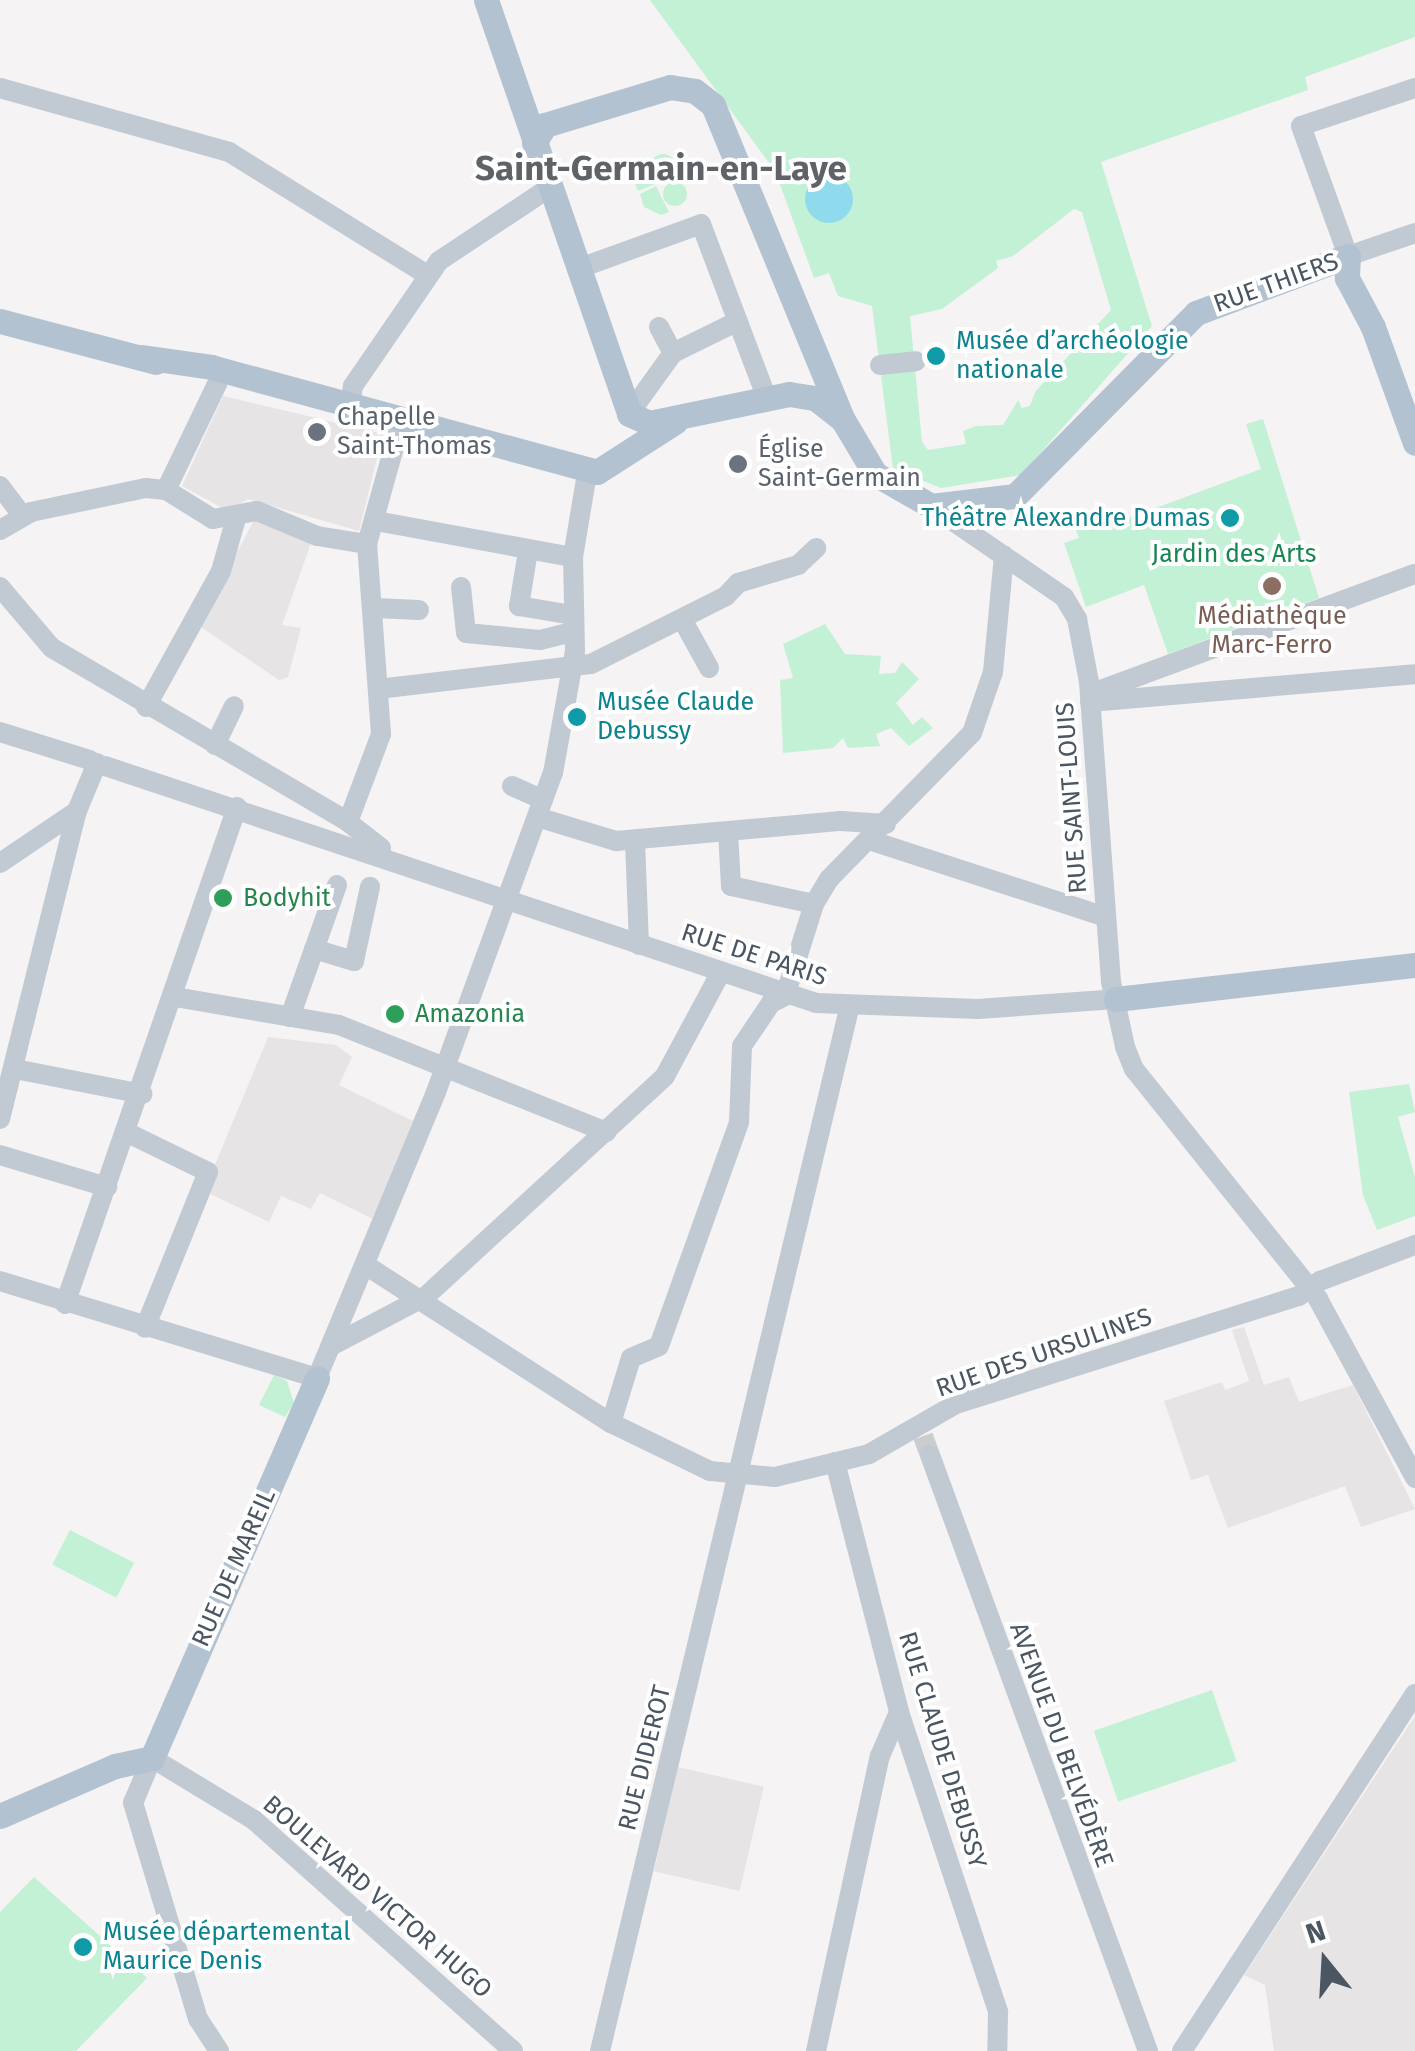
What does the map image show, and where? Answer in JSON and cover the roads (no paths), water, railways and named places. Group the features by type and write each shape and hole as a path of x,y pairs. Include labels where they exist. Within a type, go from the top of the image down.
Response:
{"main road":[{"path":"486,0 522,108 541,133 549,188 623,405 620,450 598,463"},
{"path":"541,133 670,87 695,91 712,104 815,363 875,474 931,506 987,503"},
{"path":"1348,256 1347,278 1408,405 1415,444"},
{"name":"RUE THIERS","path":"987,503 1028,488 1196,313 1348,256"},
{"path":"0,321 401,422 598,463 608,470 681,418"},
{"path":"623,405 649,423 681,418 778,396 807,382 815,363"},
{"path":"778,396 815,398 843,420"},
{"path":"1116,999 1415,964"},
{"name":"RUE DE MAREIL","path":"152,1758 318,1378"},
{"path":"0,1816 115,1766 152,1758"}],"street":[{"path":"0,88 229,152 427,274"},
{"path":"1348,256 1300,126 1415,88"},
{"path":"350,409 353,386 427,274 549,188"},
{"path":"577,269 701,224 738,321 778,396"},
{"name":"RUE THIERS","path":"1348,256 1415,233"},
{"path":"623,405 673,353 738,321"},
{"path":"658,327 673,353"},
{"path":"880,365 916,361"},
{"path":"166,490 227,378"},
{"path":"348,822 381,734 375,608 367,544 401,422"},
{"path":"0,1281 65,1304 318,1378 447,1064 504,898 540,808 562,735 570,668 573,557 598,463"},
{"path":"0,486 22,515"},
{"path":"0,530 22,515 146,488 166,490 212,519 257,511 317,536 367,544"},
{"path":"966,530 987,503"},
{"path":"612,1423 631,1358 659,1346 738,1122 742,1046 771,1002 785,996 814,904 828,879 972,734 993,672 1004,556 931,506"},
{"path":"146,707 221,571 237,515"},
{"path":"376,521 573,557"},
{"path":"378,689 570,668 682,619 738,583 798,564 816,548"},
{"path":"528,551 519,606 572,623"},
{"name":"RUE SAINT-LOUIS","path":"1004,556 1064,597 1084,644 1106,917 1116,999 1134,1069 1310,1288 1415,1478"},
{"path":"1090,698 1415,574"},
{"path":"0,587 52,648 146,707 348,822 391,856"},
{"path":"461,587 466,633 540,640 572,623"},
{"path":"375,608 419,610"},
{"path":"682,619 709,668"},
{"path":"1090,698 1415,674"},
{"path":"215,745 234,706"},
{"path":"0,732 155,786 237,807 391,856"},
{"path":"0,1119 77,811 97,763"},
{"path":"512,786 540,808 600,838 634,840 841,821 886,824"},
{"path":"65,1304 142,1094 237,807"},
{"path":"0,863 77,811"},
{"path":"728,832 731,886 814,904"},
{"path":"634,840 639,945"},
{"path":"869,840 1106,917"},
{"name":"RUE DE PARIS","path":"391,856 785,996 848,1009 978,1010 1116,999"},
{"path":"290,1017 337,884"},
{"path":"314,949 354,961 370,887"},
{"path":"333,1345 417,1300 665,1076 722,972"},
{"path":"174,997 339,1025 447,1064 606,1132"},
{"name":"RUE DIDEROT","path":"600,2051 848,1009"},
{"path":"15,1068 142,1094"},
{"path":"128,1132 208,1172 145,1328"},
{"path":"0,1155 107,1187"},
{"name":"RUE DES URSULINES","path":"738,1477 775,1477 924,1439 956,1404 1310,1288 1415,1245"},
{"path":"367,1266 612,1423 710,1471 738,1477"},
{"name":"AVENUE DU BELVÉDÈRE","path":"924,1439 1148,2051"},
{"name":"RUE CLAUDE DEBUSSY","path":"835,1462 899,1712 998,2012 997,2051"},
{"path":"1182,2051 1415,1694"},
{"path":"816,2051 880,1756 899,1712"},
{"path":"152,1758 134,1803 198,2019 219,2051"},
{"name":"BOULEVARD VICTOR HUGO","path":"152,1758 254,1820 512,2051"}],"water":[{"path":"829,175 846,182 853,199 846,216 829,223 812,216 805,199 812,182"}],"tunnel":[{"path":"923,1436 930,1455"}],"place":[{"name":"Musée d’archéologie nationale","path":"936,356"},
{"name":"Chapelle Saint-Thomas","path":"317,432"},
{"name":"Église Saint-Germain","path":"738,464"},
{"name":"Théâtre Alexandre Dumas","path":"1230,518"},
{"name":"Médiathèque Marc-Ferro","path":"1272,586"},
{"name":"Musée Claude Debussy","path":"577,717"},
{"name":"Bodyhit","path":"223,898"},
{"name":"Amazonia","path":"395,1014"},
{"name":"Musée départemental Maurice Denis","path":"83,1947"}],"district":[{"name":"Saint-Germain-en-Laye","path":"661,168"}],"park label":[{"name":"Jardin des Arts","path":"1234,554"}]}
